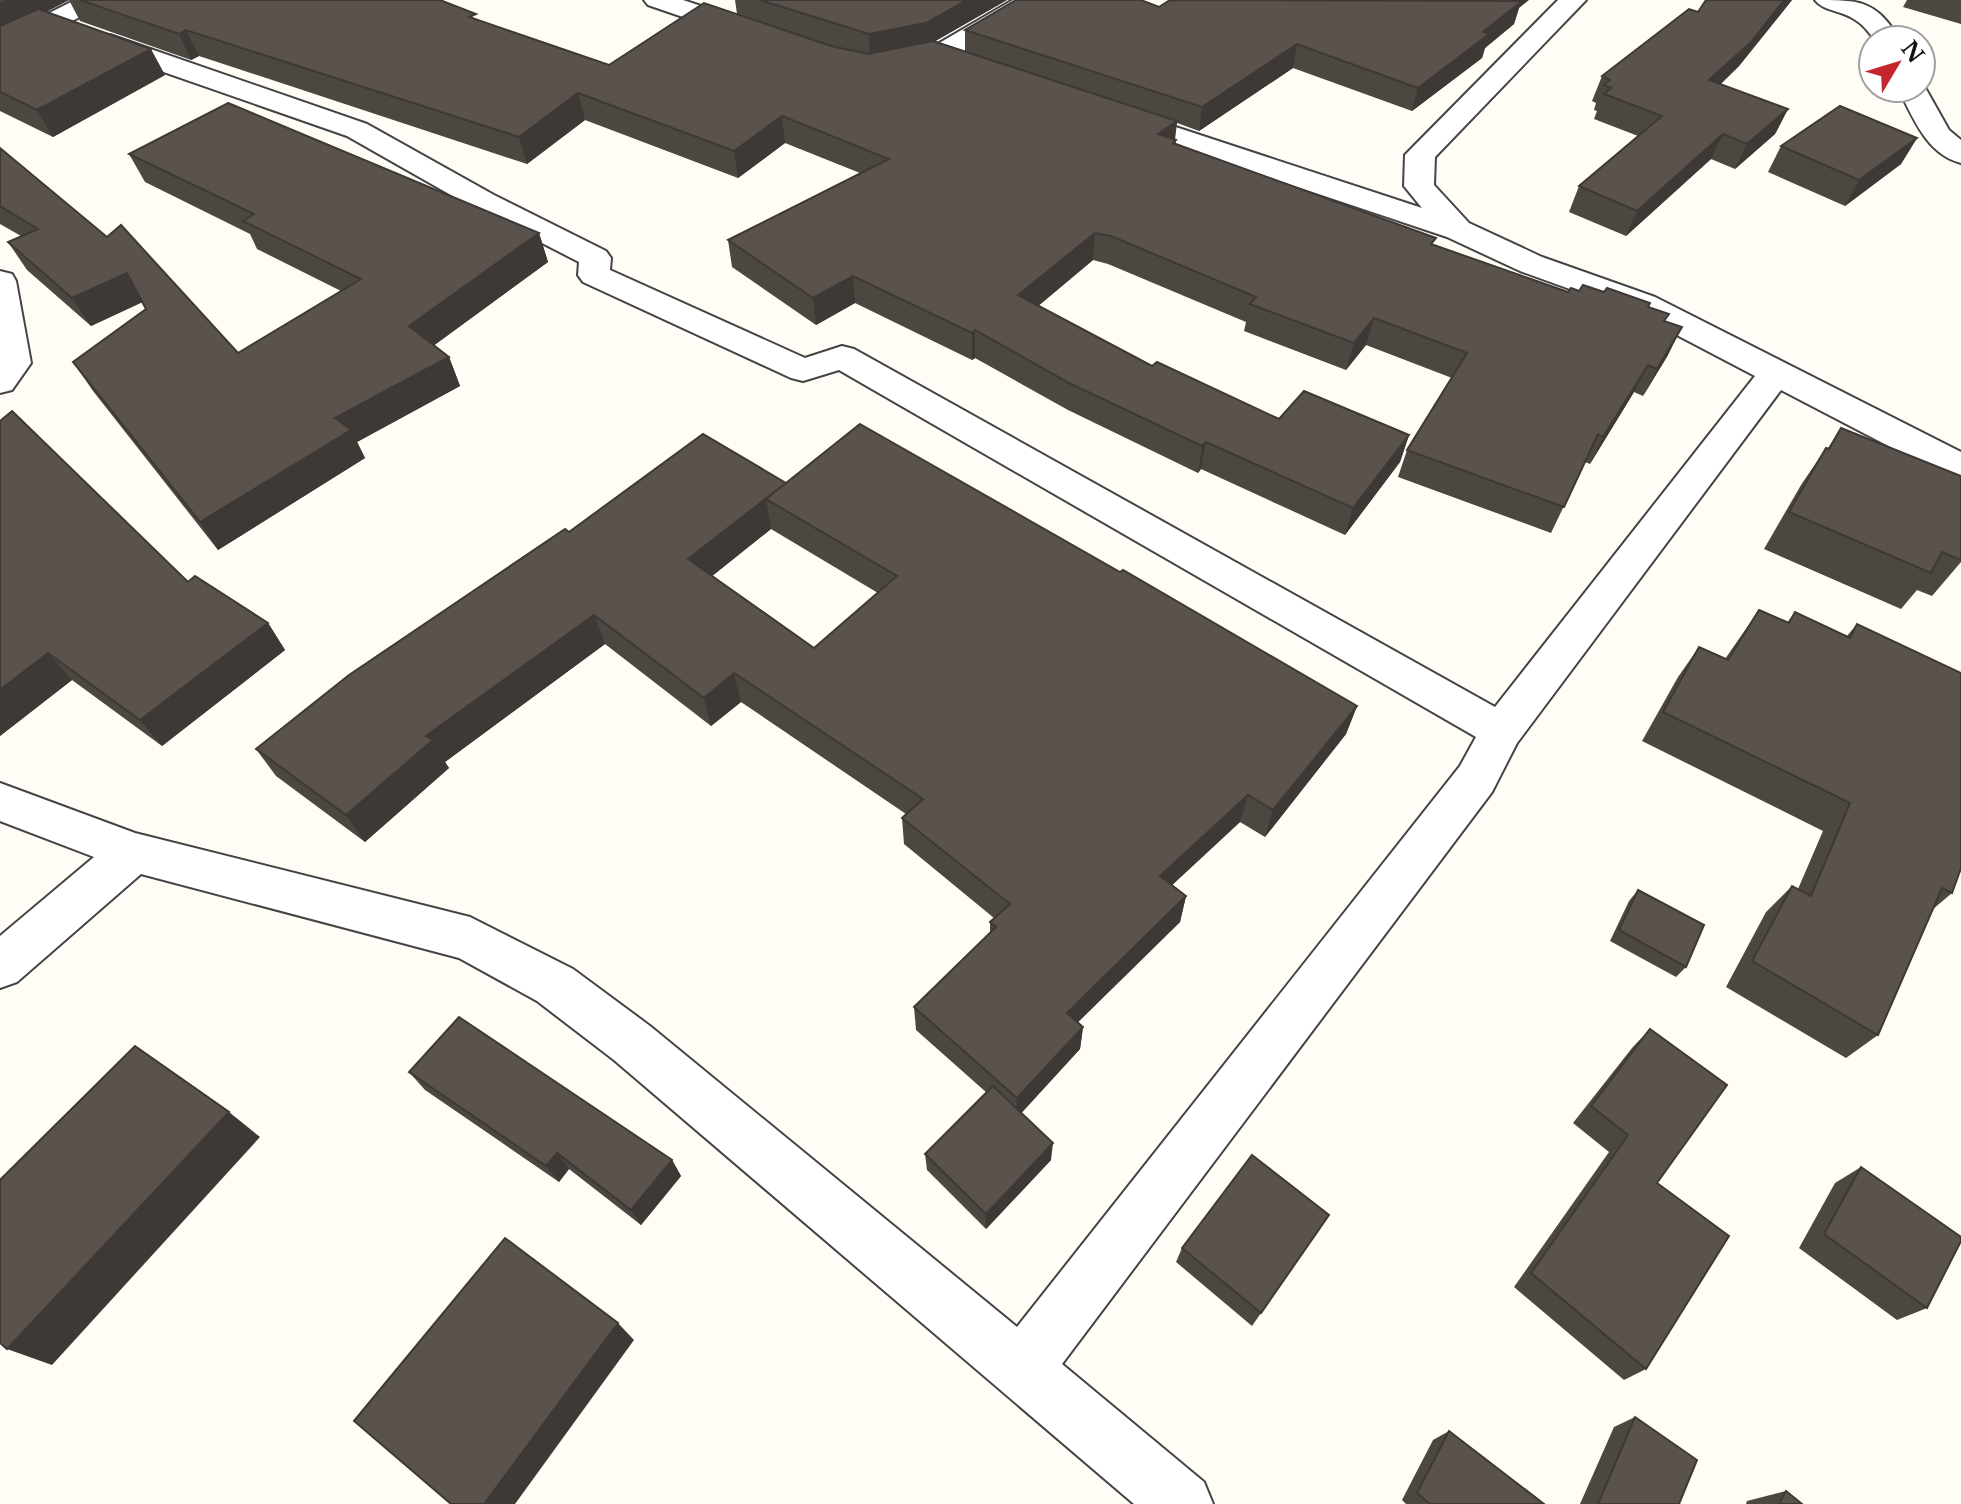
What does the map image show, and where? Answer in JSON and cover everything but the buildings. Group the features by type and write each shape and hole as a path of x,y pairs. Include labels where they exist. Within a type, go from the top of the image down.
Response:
{"street":[{"path":"0,49 54,24 95,0"},
{"path":"657,0 772,39"},
{"path":"870,69 951,61 1031,0"},
{"path":"1458,230 1419,186 1420,155 1573,0"},
{"path":"1828,0 1863,9 1879,24"},
{"path":"54,24 357,130 483,201 595,258 594,275 803,370 842,357 1501,731"},
{"path":"1921,104 1937,135 1961,154"},
{"path":"1085,106 1458,230 1531,264 1643,304 1961,468"},
{"path":"0,281 14,363 0,382"},
{"path":"1023,1367 1476,779 1501,731 1775,374"},
{"path":"0,802 133,852 470,939 555,985 632,1043 1023,1367 1182,1504"},
{"path":"0,966 133,852"}]}
